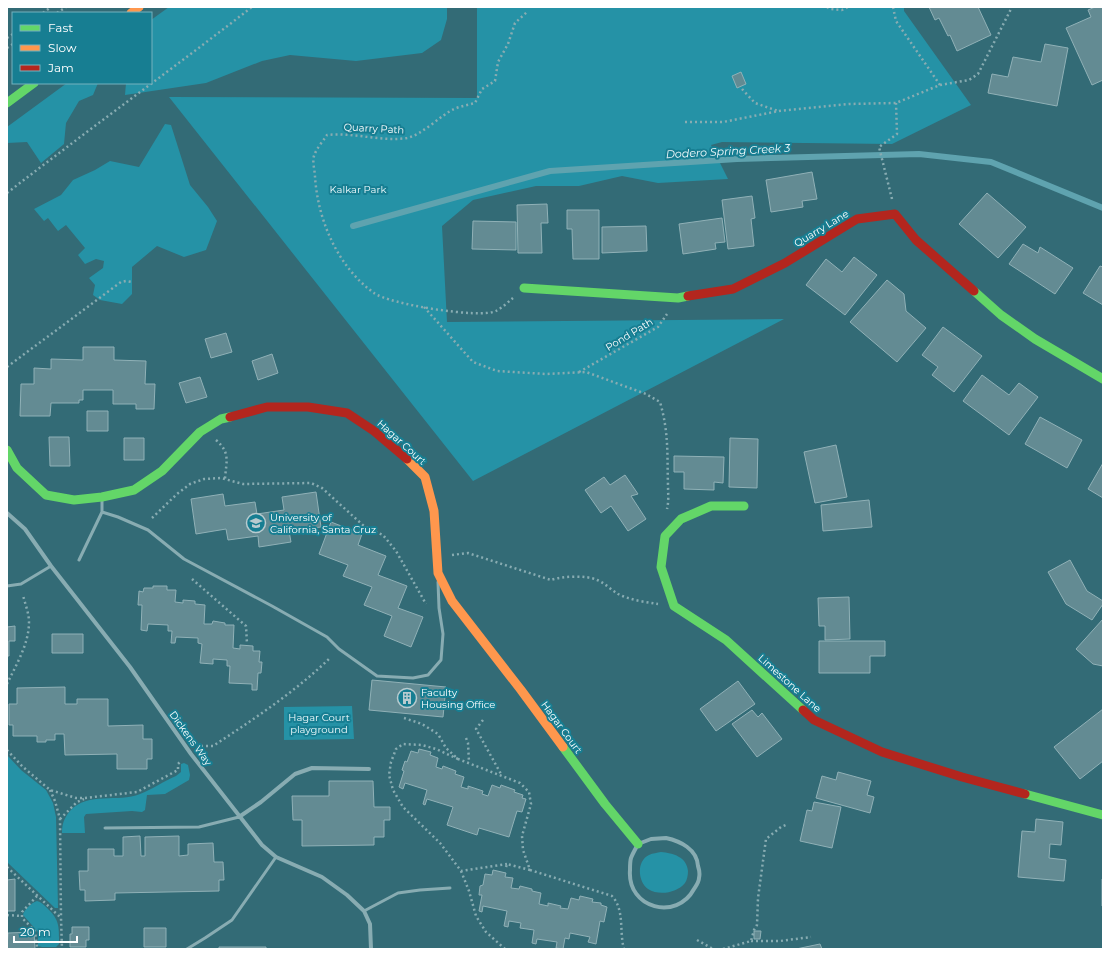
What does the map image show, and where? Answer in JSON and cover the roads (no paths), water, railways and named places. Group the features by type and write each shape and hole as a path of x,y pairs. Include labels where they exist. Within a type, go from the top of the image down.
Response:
{"street":[{"path":"7,103 33,84"},
{"name":"Quarry Lane","path":"524,288 678,298 733,289 785,263 857,220 895,214 916,240 1001,315 1035,339 1103,379"},
{"name":"Hagar Court","path":"7,450 16,468 46,495 74,500 102,497 134,490 162,471 200,432 221,419 266,407 308,407 347,413 374,431 403,455 425,477 434,510 438,573 452,601 521,690 605,804 638,844"},
{"name":"Limestone Lane","path":"744,506 711,506 681,518 665,536 661,567 674,606 726,640 814,720 882,752 962,777 1103,816"},
{"name":"Dickens Way","path":"7,513 25,529 130,667 191,754 262,845 276,857 322,877 347,895 364,911 370,924 371,949"},
{"path":"239,817 261,802 294,774 312,768 369,769"},
{"path":"666,838 679,841 690,849 698,859 699,878 691,895 680,904 666,908 649,905 637,897 631,885 630,876 631,858 638,844 651,839 666,838"}],"lane":[{"path":"79,560 102,512 102,497"},
{"path":"102,512 148,530 184,559 327,637 339,649 377,676 413,678 428,674 442,660 443,634 439,608 438,573"},
{"path":"7,586 21,584 52,566"},
{"path":"105,828 199,827 239,817"},
{"path":"187,949 232,920 276,857"},
{"path":"364,911 398,893 450,888"}],"waterway":[{"name":"Dodero Spring Creek 3","path":"353,226 550,171 737,159 919,154 991,162 1103,208"}],"place":[{"name":"University of California, Santa Cruz","path":"256,523"},
{"name":"Faculty Housing Office","path":"407,698"}],"park label":[{"name":"Kalkar Park","path":"358,189"},
{"name":"Hagar Court playground","path":"319,722"}]}
